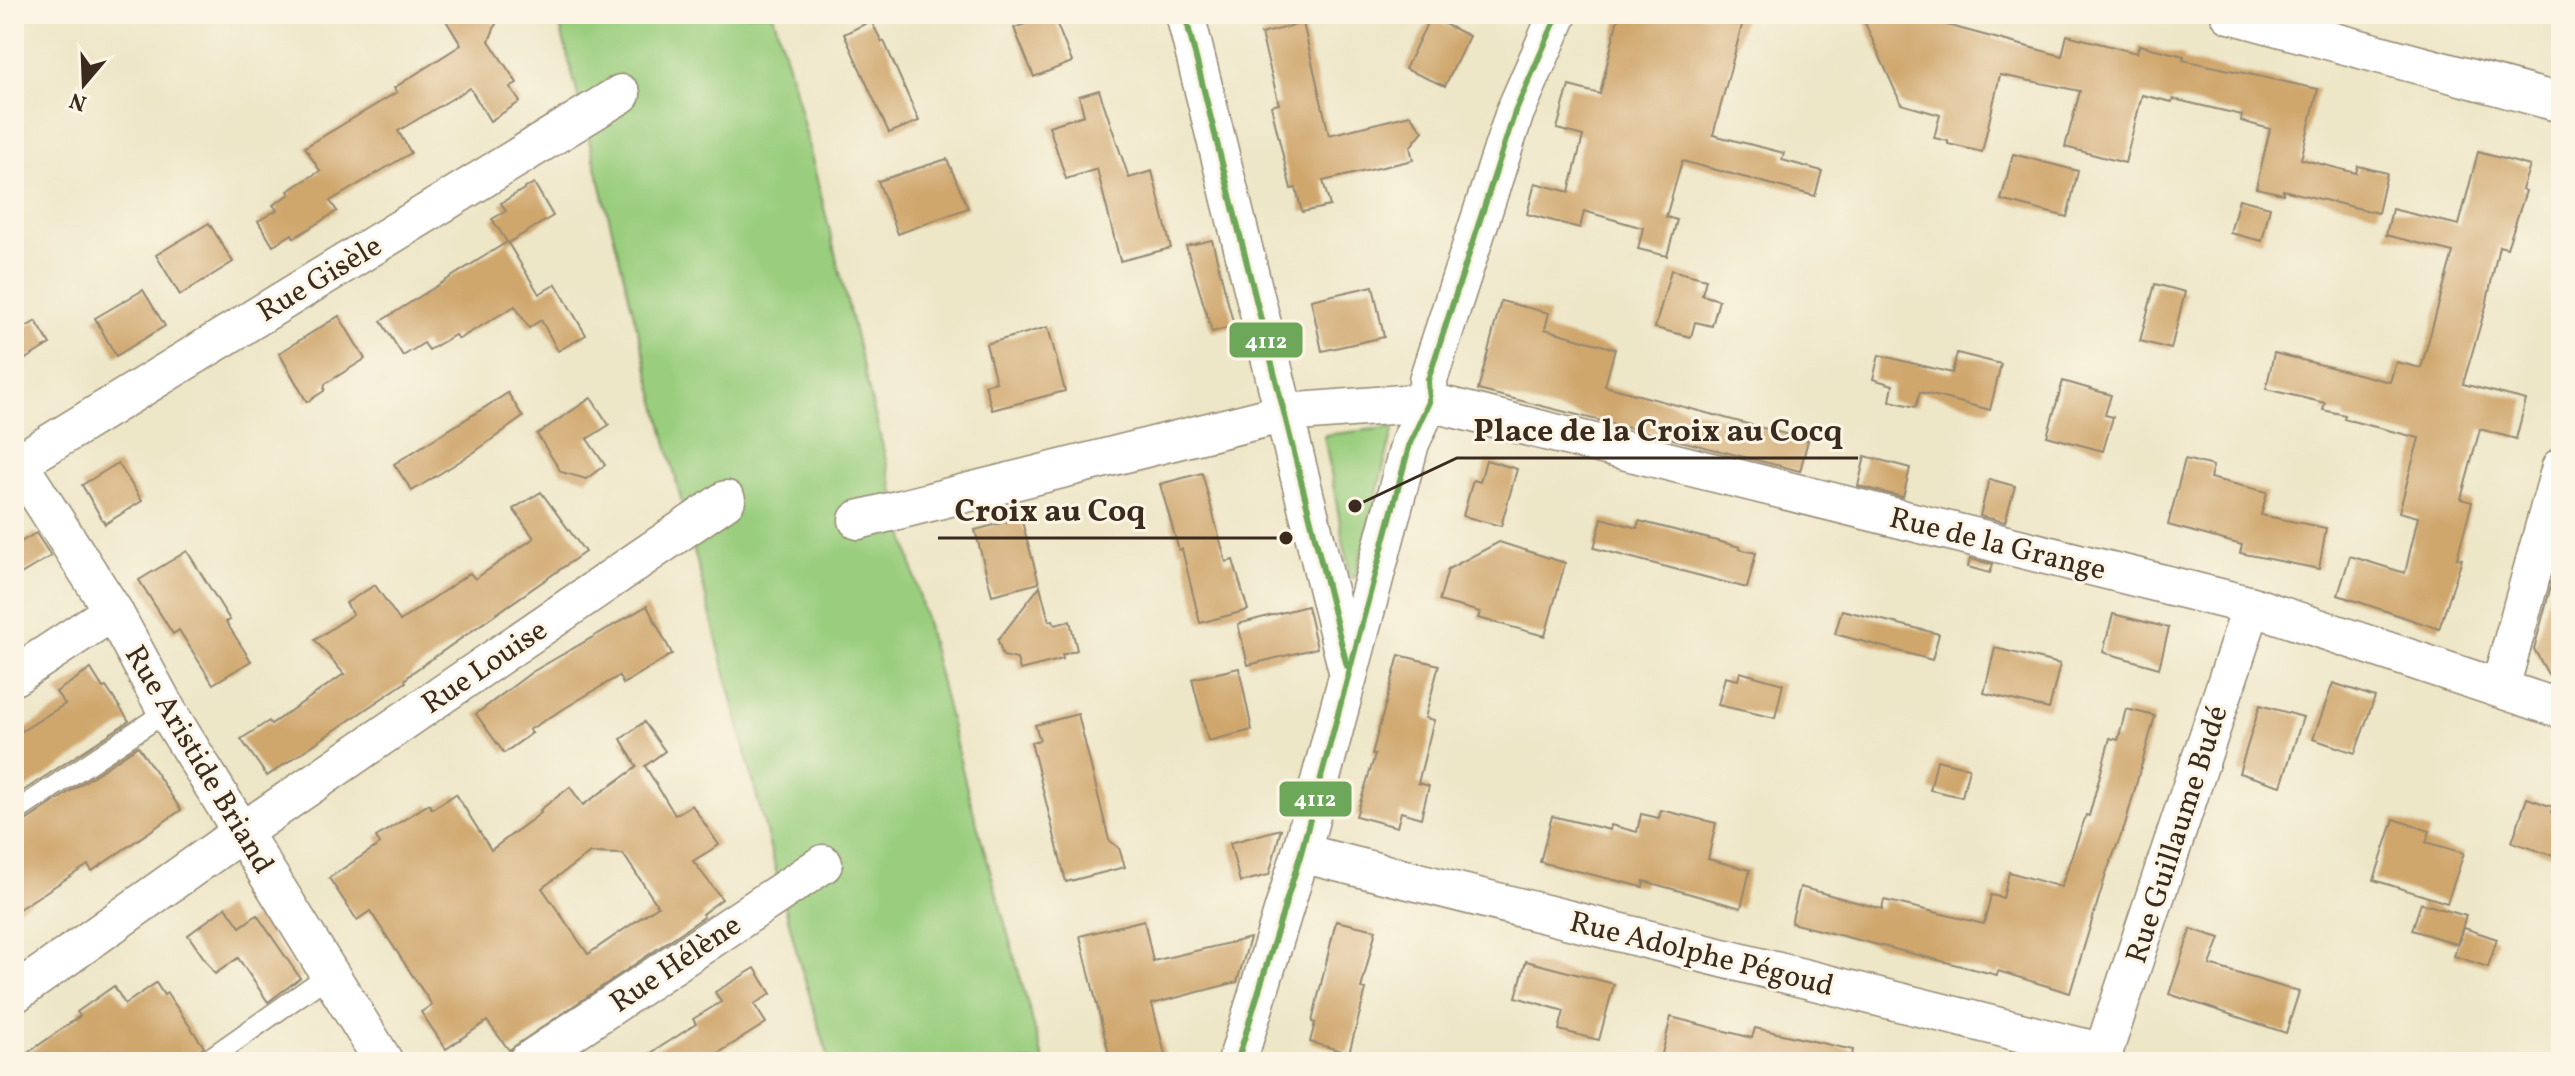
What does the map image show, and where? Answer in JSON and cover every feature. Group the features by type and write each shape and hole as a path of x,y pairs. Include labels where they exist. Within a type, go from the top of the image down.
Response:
{"street":[{"path":"1185,14 1348,672"},
{"path":"1237,1062 1301,853 1410,443 1429,402 1428,380 1515,112 1558,14"},
{"path":"2230,14 2561,103"},
{"name":"Rue Gisèle","path":"16,460 621,94"},
{"name":"Rue de la Grange","path":"858,520 1285,413 1429,402 2252,606 2561,709"},
{"name":"Rue Aristide Briand","path":"16,460 113,611 167,711 384,1062"},
{"path":"2500,688 2561,467"},
{"name":"Rue Louise","path":"14,994 242,832 726,500"},
{"name":"Rue Guillaume Budé","path":"2102,1057 2252,606"},
{"path":"14,676 113,611"},
{"name":"Rue Adolphe Pégoud","path":"1301,853 2102,1057"},
{"name":"Rue Hélène","path":"527,1062 823,864"}],"lane":[{"path":"14,813 167,711"},
{"path":"205,1062 330,974"}],"green space":[{"path":"557,14 773,14 793,82 966,785 1044,1062 830,1062 799,961"},
{"path":"1394,427 1355,578 1350,577 1324,435"}],"building":[{"path":"442,14 500,14 489,41 517,83 510,87 520,102 490,121 470,88 398,131 411,153 330,201 337,211 294,238 292,234 273,246 258,221 277,210 273,205 290,194 288,191 320,171 305,147 397,92 394,88 461,45"},
{"path":"1619,14 1745,14 1713,135 1784,153 1782,160 1822,171 1815,196 1682,161 1666,217 1677,220 1667,256 1638,249 1643,228 1584,211 1580,228 1527,214 1535,183 1569,192 1583,136 1557,129 1564,103 1569,86 1600,94"},
{"path":"1861,14 1906,14 2062,56 2067,35 2137,53 2139,45 2184,56 2183,60 2318,89 2301,159 2356,173 2358,166 2387,173 2378,213 2283,190 2283,194 2256,188 2270,129 2241,121 2242,115 2173,99 2172,102 2142,95 2125,163 2065,147 2080,91 2000,75 1982,152 1948,144 1948,141 1934,138 1940,115 1901,104"},
{"path":"1054,17 1072,62 1034,77 1014,28 1041,18 1042,22"},
{"path":"1430,17 1469,36 1445,86 1405,69"},
{"path":"871,21 884,41 919,121 889,133 844,34"},
{"path":"1303,23 1329,135 1410,115 1423,131 1410,147 1413,160 1323,181 1330,206 1302,212 1296,188 1291,189 1271,106 1279,104 1261,34"},
{"path":"1099,90 1129,178 1152,171 1171,248 1120,261 1097,169 1066,179 1049,126 1084,115 1079,96"},
{"path":"2478,152 2530,166 2522,189 2526,191 2507,248 2499,246 2486,306 2463,384 2526,400 2516,439 2480,429 2461,499 2472,502 2457,558 2462,559 2439,629 2338,595 2350,556 2405,573 2418,517 2399,512 2419,438 2344,419 2345,415 2323,410 2325,403 2266,389 2274,353 2390,382 2396,362 2421,368 2453,252 2386,235 2392,209 2459,225"},
{"path":"2013,154 2078,171 2067,217 2001,200"},
{"path":"947,159 968,208 898,234 878,181"},
{"path":"534,183 553,216 508,243 539,294 556,284 586,335 558,351 541,320 529,328 515,306 459,339 455,335 429,350 424,343 403,356 381,321 507,242 492,219 506,211 501,203"},
{"path":"2239,199 2270,207 2262,241 2230,233"},
{"path":"209,223 233,262 180,295 156,255"},
{"path":"1212,240 1234,326 1212,332 1186,246"},
{"path":"1671,270 1706,279 1702,295 1719,300 1712,326 1695,322 1691,337 1655,328"},
{"path":"2155,284 2185,292 2171,349 2140,341"},
{"path":"1373,286 1384,337 1322,351 1311,300"},
{"path":"143,290 165,326 116,356 95,318"},
{"path":"1501,301 1549,313 1545,329 1615,349 1605,386 1808,440 1800,471 1478,390"},
{"path":"339,316 365,359 325,384 324,391 307,402 279,353"},
{"path":"36,321 50,344 14,366 14,334"},
{"path":"1048,327 1065,391 992,410 985,385 996,382 986,344"},
{"path":"1957,353 2001,364 1990,410 1920,392 1916,407 1890,401 1893,385 1873,379 1879,355 1952,373"},
{"path":"2063,381 2111,395 2105,415 2113,417 2103,451 2047,436"},
{"path":"508,393 523,417 412,491 394,464"},
{"path":"591,398 609,425 587,439 605,465 586,479 561,472 537,434"},
{"path":"1865,456 1910,468 1903,497 1858,486"},
{"path":"2185,459 2213,466 2210,478 2267,492 2261,515 2326,528 2319,569 2240,553 2242,545 2168,525"},
{"path":"1486,460 1517,469 1501,526 1463,516 1473,480 1480,482"},
{"path":"118,463 142,501 105,524 82,485"},
{"path":"1202,473 1226,562 1233,560 1248,610 1200,623 1182,549 1179,550 1160,484"},
{"path":"1989,479 2015,486 2005,522 1980,516"},
{"path":"541,492 585,552 413,672 406,682 267,776 241,739 269,721 271,724 344,674 315,640 353,614 346,603 375,585 400,621 470,573 475,579 534,538 513,509"},
{"path":"1021,518 1039,583 992,595 975,530"},
{"path":"1602,518 1637,528 1639,521 1756,553 1747,588 1594,548"},
{"path":"36,533 51,556 14,578 14,546"},
{"path":"1499,542 1565,563 1545,636 1478,618 1480,612 1439,601 1448,569"},
{"path":"187,551 230,620 226,622 251,661 213,684 179,630 173,634 139,580"},
{"path":"2560,552 2561,686 2553,683 2534,649"},
{"path":"1970,559 1993,564 1990,573 1968,567"},
{"path":"1040,586 1049,621 1053,620 1055,625 1070,621 1077,650 1062,655 1063,659 1020,670 1017,659 1003,656 998,640"},
{"path":"647,606 672,654 623,684 619,676 529,730 532,733 504,753 476,714 532,672"},
{"path":"1307,606 1317,648 1248,665 1238,624"},
{"path":"1842,610 1939,634 1932,660 1835,634"},
{"path":"2113,614 2169,628 2159,668 2103,652"},
{"path":"1995,648 2060,664 2049,709 1984,693"},
{"path":"1399,655 1439,665 1425,718 1434,720 1418,783 1429,786 1421,818 1401,812 1397,827 1356,816 1375,755 1372,754"},
{"path":"1239,668 1252,730 1208,741 1192,679"},
{"path":"91,669 129,721 14,797 14,736 65,704 56,692"},
{"path":"1740,672 1783,684 1775,718 1718,705 1725,677 1738,680"},
{"path":"2333,683 2375,697 2355,753 2313,739"},
{"path":"2260,705 2303,717 2281,786 2239,773"},
{"path":"2126,709 2155,716 2125,825 2107,871 2070,993 1998,971 1997,975 1791,923 1800,887 1882,909 1884,900 1984,924 1991,895 2003,898 2009,872 2061,887 2086,815 2089,816 2110,738 2118,740"},
{"path":"1078,714 1109,840 1119,848 1125,867 1066,882 1031,742 1040,740 1035,725"},
{"path":"644,722 665,751 645,766 675,815 692,805 719,845 693,861 722,899 702,914 704,917 509,1050 487,1021 446,1049 421,1012 432,1005 370,911 357,920 329,878 380,844 376,837 429,804 432,809 456,794 491,850 570,787 583,805 637,767 621,739","holes":["590,853 623,854 658,906 588,954 542,888"]},
{"path":"138,746 181,810 92,871 88,865 14,912 14,826"},
{"path":"1937,760 1969,768 1962,797 1930,790"},
{"path":"2527,798 2553,807 2551,812 2561,815 2561,842 2556,857 2512,842"},
{"path":"1661,810 1716,823 1708,859 1750,870 1741,908 1644,881 1643,887 1540,862 1552,816 1610,830 1611,825 1637,832 1641,814 1659,818"},
{"path":"2394,819 2430,831 2426,842 2464,853 2447,903 2374,880"},
{"path":"1281,829 1269,875 1240,882 1230,843"},
{"path":"2421,903 2466,916 2457,944 2412,930"},
{"path":"226,907 240,927 257,915 300,978 268,1002 238,958 215,974 188,935"},
{"path":"1144,920 1153,961 1250,938 1237,982 1152,1004 1167,1062 1111,1062 1080,936"},
{"path":"1336,921 1376,930 1361,989 1366,990 1349,1053 1310,1042"},
{"path":"2464,928 2497,939 2488,967 2454,956"},
{"path":"2191,929 2220,938 2210,965 2299,992 2286,1033 2169,994"},
{"path":"1526,961 1614,984 1599,1040 1559,1030 1564,1011 1516,997"},
{"path":"755,968 771,994 754,1004 766,1023 704,1062 637,1062 696,1024 693,1019 721,1002 715,992"},
{"path":"156,983 164,995 167,993 204,1047 184,1062 15,1062 80,1016 77,1012 114,986 125,1004"},
{"path":"1671,1017 1752,1038 1755,1028 1853,1050 1851,1062 1660,1062"}],"transit line":[{"name":"4112","path":"1185,14 1347,666"},
{"name":"4112","path":"1237,1062 1301,853 1410,443 1429,402 1428,380 1515,112 1558,14"}],"place":[{"name":"Place de la Croix au Cocq","path":"1355,506"},
{"name":"Croix au Coq","path":"1286,538"}]}
